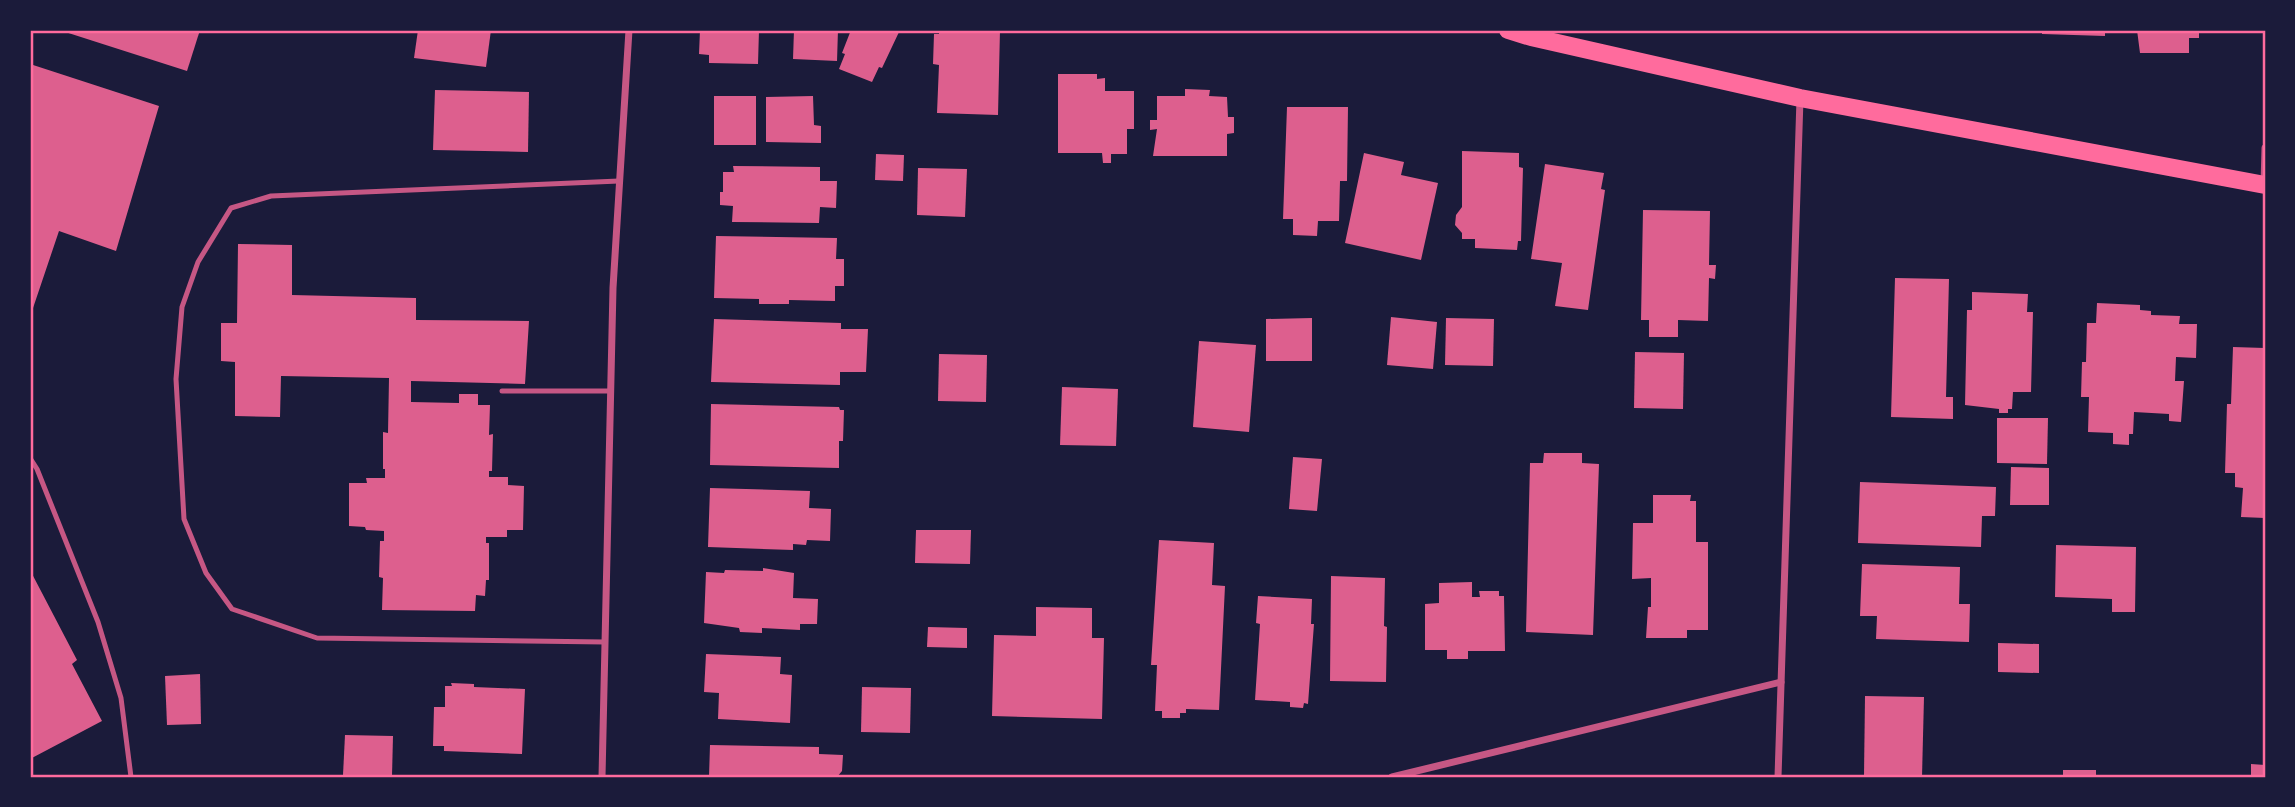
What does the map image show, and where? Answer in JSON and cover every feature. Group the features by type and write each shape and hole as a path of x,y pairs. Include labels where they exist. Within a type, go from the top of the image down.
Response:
{"main road":[{"path":"1508,30 1800,98 2265,185"}],"street":[{"path":"602,777 613,289 629,30"},
{"path":"1778,777 1800,98"},
{"path":"2265,148 2265,185"},
{"path":"1392,777 1781,682"}],"lane":[{"path":"605,642 317,638 232,609 206,573 184,519 176,379 182,307 198,262 231,208 271,196 619,181"},
{"path":"502,391 611,391"},
{"path":"30,458 98,622 121,698 131,777"}],"building":[{"path":"59,30 200,30 187,71"},
{"path":"418,30 491,30 486,67 414,58"},
{"path":"700,30 759,30 758,64 709,63 709,55 699,54"},
{"path":"794,30 838,30 837,61 793,59"},
{"path":"851,30 899,32 882,68 879,67 872,82 839,69"},
{"path":"939,30 1000,30 998,115 937,113 939,65 933,64 934,34 939,34"},
{"path":"2042,30 2105,30 2105,36 2042,34"},
{"path":"2137,30 2199,30 2199,38 2189,38 2189,53 2140,53"},
{"path":"30,64 159,106 116,251 59,231 30,317"},
{"path":"1058,74 1097,74 1097,79 1105,78 1105,91 1134,91 1134,129 1127,129 1127,154 1111,154 1111,163 1103,163 1102,153 1058,153"},
{"path":"1185,89 1210,90 1209,96 1227,97 1228,117 1234,117 1234,133 1227,134 1227,156 1153,156 1157,129 1150,130 1150,120 1157,120 1157,96 1185,96"},
{"path":"435,90 529,92 528,152 433,150"},
{"path":"714,96 756,96 756,145 714,145"},
{"path":"813,96 814,125 821,126 821,143 766,142 766,97"},
{"path":"1287,107 1348,107 1347,181 1340,181 1339,221 1318,221 1317,236 1293,235 1293,219 1283,219"},
{"path":"1462,151 1519,153 1519,167 1523,168 1521,241 1518,241 1517,250 1475,248 1475,239 1462,239 1462,233 1455,225 1456,215 1462,207"},
{"path":"1364,153 1404,162 1401,175 1438,183 1421,260 1345,243"},
{"path":"876,154 904,155 903,181 875,180"},
{"path":"1545,164 1604,173 1601,189 1605,190 1588,310 1555,306 1562,263 1531,259"},
{"path":"733,166 820,167 820,181 837,181 836,208 820,207 819,223 732,222 733,206 720,205 720,192 723,192 723,172 734,172"},
{"path":"918,168 967,169 965,217 917,215"},
{"path":"1643,210 1710,211 1709,265 1716,265 1715,279 1709,278 1708,321 1678,320 1678,337 1649,337 1649,320 1641,320"},
{"path":"716,236 837,238 836,259 844,259 844,286 835,286 835,301 789,300 789,304 759,304 759,299 714,298"},
{"path":"238,244 292,245 292,295 416,298 416,320 529,321 525,384 411,381 411,402 459,403 459,394 478,394 478,405 490,405 489,435 493,434 492,471 489,471 489,477 508,477 508,485 524,486 523,530 507,530 507,537 486,537 486,543 489,543 489,580 486,580 485,596 476,595 475,611 382,610 383,578 379,577 380,541 384,541 384,531 349,526 349,483 367,483 366,478 385,478 383,432 388,433 389,378 281,376 280,417 235,416 235,362 221,361 221,323 237,323"},
{"path":"1895,278 1949,279 1946,397 1953,397 1953,419 1891,417"},
{"path":"1972,292 2028,294 2027,312 2033,312 2031,392 2013,392 2012,409 2008,409 2008,413 1999,413 1999,409 1965,405 1967,310 1972,310"},
{"path":"2097,303 2140,305 2140,310 2151,311 2151,315 2180,316 2179,324 2197,324 2196,358 2176,357 2175,381 2184,381 2181,422 2169,421 2169,414 2134,412 2133,434 2129,434 2129,445 2113,444 2113,433 2088,432 2089,397 2081,397 2082,362 2086,362 2087,323 2096,323"},
{"path":"1391,317 1437,322 1433,369 1387,365"},
{"path":"1312,318 1312,361 1266,361 1266,319"},
{"path":"1446,318 1494,319 1493,366 1445,365"},
{"path":"714,319 841,323 841,329 868,329 866,372 840,372 840,385 711,382"},
{"path":"1199,341 1256,345 1249,432 1193,427"},
{"path":"2233,347 2265,348 2265,518 2241,517 2243,488 2235,487 2235,473 2225,473 2227,404 2231,404"},
{"path":"1635,352 1684,353 1683,409 1634,408"},
{"path":"939,354 987,355 986,402 938,401"},
{"path":"1062,387 1118,389 1116,446 1060,445"},
{"path":"711,404 839,407 844,410 843,441 839,441 839,468 710,465"},
{"path":"1997,418 2048,418 2047,464 1997,463"},
{"path":"1544,453 1582,453 1582,463 1599,464 1593,635 1526,632 1530,463 1543,463"},
{"path":"1293,457 1322,459 1317,511 1289,509"},
{"path":"2011,467 2049,468 2049,505 2010,505"},
{"path":"1860,482 1996,487 1995,516 1982,516 1981,547 1858,543"},
{"path":"710,488 810,491 809,508 831,509 830,541 807,540 806,545 793,544 793,550 708,547"},
{"path":"1653,495 1691,495 1690,501 1696,501 1696,542 1708,542 1708,630 1687,630 1687,638 1646,638 1648,607 1651,607 1651,578 1632,579 1633,523 1653,523"},
{"path":"916,530 971,530 970,564 915,563"},
{"path":"1159,540 1214,543 1212,585 1225,586 1219,710 1186,709 1186,713 1180,713 1180,718 1162,718 1162,711 1155,711 1157,665 1151,665"},
{"path":"2056,545 2136,547 2135,612 2112,612 2112,599 2055,597"},
{"path":"1862,564 1960,567 1959,604 1970,604 1969,642 1876,639 1877,616 1860,616"},
{"path":"763,568 794,573 793,598 818,599 817,624 800,624 800,630 762,628 762,633 740,632 739,628 704,623 706,572 763,571"},
{"path":"30,570 77,660 72,664 102,721 30,759"},
{"path":"1331,576 1385,578 1386,682 1330,681"},
{"path":"1472,582 1472,597 1480,597 1479,591 1499,591 1499,596 1504,596 1505,651 1468,651 1468,659 1447,659 1447,650 1425,650 1425,604 1439,603 1439,583"},
{"path":"1258,596 1312,599 1311,624 1314,624 1308,704 1304,703 1303,708 1290,707 1290,702 1255,700 1260,624 1256,623"},
{"path":"1036,607 1092,608 1092,638 1104,638 1102,719 992,716 994,635 1036,636"},
{"path":"928,627 967,628 967,648 927,647"},
{"path":"1998,643 2039,644 2039,673 1998,672"},
{"path":"706,654 781,657 780,674 792,675 790,723 718,719 719,693 704,692"},
{"path":"200,674 201,724 167,725 165,676"},
{"path":"451,683 474,684 474,687 525,689 522,754 444,751 444,746 433,746 434,707 445,707 445,686 452,686"},
{"path":"862,687 911,688 910,733 861,732"},
{"path":"1865,696 1924,697 1922,777 1864,776"},
{"path":"345,735 393,736 392,776 343,775"},
{"path":"710,745 819,747 819,754 843,755 842,771 837,777 709,777"},
{"path":"2251,764 2265,765 2265,777 2251,777"},
{"path":"2063,770 2096,770 2096,777 2063,777"}]}
